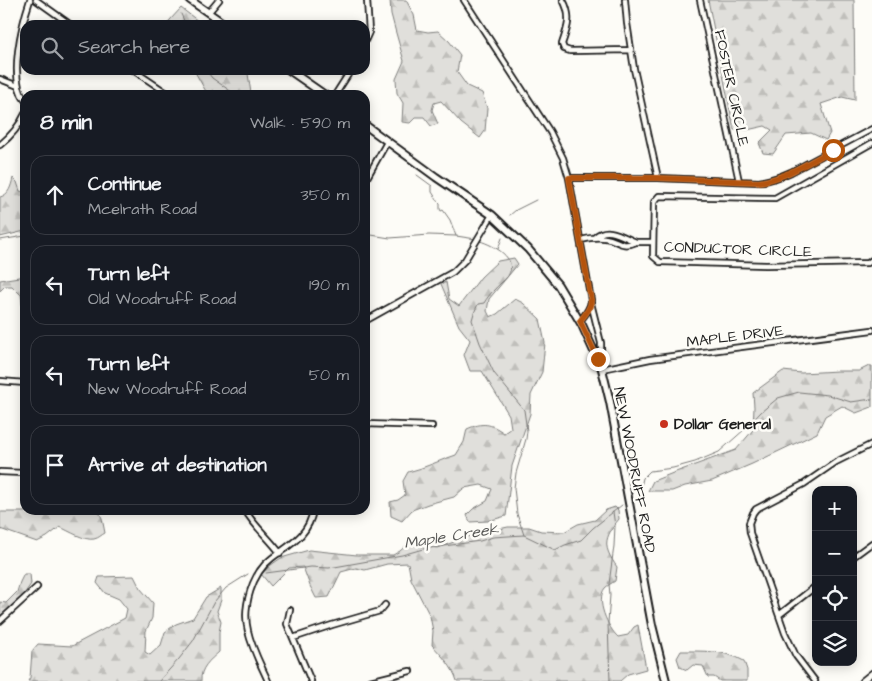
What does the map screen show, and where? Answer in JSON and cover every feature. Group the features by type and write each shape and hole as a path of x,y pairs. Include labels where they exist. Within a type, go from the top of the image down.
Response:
{"main road":[{"path":"190,0 218,20"},
{"path":"297,75 318,90"},
{"name":"NEW WOODRUFF ROAD","path":"370,129 492,215 544,267 558,285 580,321 601,367 617,433 652,625 666,681"}],"street":[{"path":"24,20 30,0"},
{"path":"36,0 64,20"},
{"path":"208,13 219,0"},
{"path":"367,0 368,20"},
{"path":"464,0 550,132 563,158 569,178 591,303 601,343 601,367"},
{"path":"563,0 568,9 568,24 562,44 564,49 570,51 631,50"},
{"path":"625,0 631,50 658,178"},
{"name":"FOSTER CIRCLE","path":"700,0 739,181"},
{"path":"20,47 17,72 20,93"},
{"path":"140,75 163,90"},
{"path":"338,90 348,75"},
{"path":"0,78 18,86"},
{"path":"0,145 20,124"},
{"path":"569,178 658,178 759,182 781,177 872,129"},
{"path":"370,171 387,142"},
{"name":"CONDUCTOR CIRCLE","path":"872,144 775,198 659,196 654,202 653,242 653,256 660,262 766,266 868,263 872,260"},
{"path":"370,318 453,272 465,260 492,215"},
{"path":"595,237 600,233 608,232 616,233 636,242"},
{"path":"581,240 595,237 607,238 620,244 653,242"},
{"path":"580,321 588,311 591,303"},
{"name":"MAPLE DRIVE","path":"601,367 872,330"},
{"path":"0,381 20,383"},
{"path":"370,424 432,426"},
{"path":"815,681 792,648 749,528 749,523 753,513 761,506 804,484 836,462 872,444"},
{"path":"0,472 20,473"},
{"path":"248,515 280,553"},
{"path":"268,681 253,648 247,629 248,605 252,585 268,561 300,537 310,523 312,515"},
{"path":"857,554 872,543"},
{"path":"0,621 37,587"},
{"path":"779,615 812,589"},
{"path":"293,638 380,611 385,605"},
{"path":"290,610 287,624 311,681"},
{"path":"370,681 410,671"},
{"path":"862,681 872,674"}],"green space":[{"path":"390,0 406,0 414,15 417,30 438,31 460,55 457,72 467,86 482,93 487,108 485,131 480,138 461,123 441,101 434,103 432,110 438,124 431,126 424,117 416,117 410,123 402,122 403,103 397,93 396,79 404,61 391,14"},
{"path":"708,0 854,0 855,100 842,97 821,104 830,133 826,140 811,133 786,135 773,154 763,153 759,143 772,130 765,126 747,130 734,130"},
{"path":"181,8 197,20 170,20"},
{"path":"197,75 248,75 251,90 205,90"},
{"path":"13,178 17,182 20,191 20,232 0,237 0,197 8,192"},
{"path":"514,258 518,264 489,299 487,311 490,317 497,314 515,299 523,303 540,319 545,343 542,372 531,395 530,414 512,466 506,516 488,521 470,522 467,515 487,501 492,489 481,485 464,488 454,497 412,510 402,521 391,516 390,502 398,500 405,495 403,481 408,472 456,455 464,442 467,429 478,425 486,425 495,427 504,433 511,428 509,415 482,371 470,371 464,355 470,340 459,326 441,284 446,282 449,299 459,306 481,277 498,261"},
{"path":"20,277 20,294 12,286 5,286 0,291 0,280"},
{"path":"872,366 872,407 856,413 842,406 825,416 817,433 712,481 685,486 672,491 648,491 653,481 736,450 753,430 753,393 783,371 801,373 859,371"},
{"path":"615,507 618,510 619,519 610,532 607,548 617,567 615,581 605,588 602,593 602,606 610,627 618,637 628,635 638,625 646,669 628,674 620,681 457,681 450,666 432,645 433,631 430,616 411,579 408,563 387,564 365,570 356,568 341,572 329,597 316,598 303,567 289,568 271,586 261,574 281,558 309,550 357,555 393,555 409,543 438,548 472,535 508,527 529,527 541,531 564,532 578,524 595,520 606,510"},
{"path":"0,512 20,512 20,515 100,515 105,533 97,538 90,539 60,527 37,542 0,529"},
{"path":"24,574 30,574 31,584 22,597 0,616 0,602 6,603 17,592"},
{"path":"134,576 140,588 153,603 152,618 146,631 145,652 150,655 161,645 165,632 176,624 193,618 206,597 221,588 221,600 217,611 221,622 219,652 204,668 201,681 28,681 30,678 32,651 38,644 72,646 125,618 127,609 119,599 105,593 97,583 99,577"},
{"path":"681,651 713,652 737,657 744,661 747,670 747,681 720,681 714,677 708,677 703,666 693,665 687,670 680,667 677,658"}],"waterway":[{"path":"181,14 184,20"},
{"path":"210,75 229,90"},
{"path":"417,175 432,186 432,192 440,203 440,209 441,211 443,210 450,220 456,236"},
{"path":"510,215 536,200"},
{"path":"370,235 390,238 429,235 476,239"},
{"path":"0,240 20,237"},
{"path":"498,249 502,238"},
{"path":"480,241 503,253 510,264 508,276 484,303 478,304 472,320 494,373 524,410 527,431 526,439 516,473 514,488 517,514 524,535"},
{"name":"Maple Creek","path":"640,491 643,478 650,471 673,468 695,462 719,452 778,398 799,392 828,395 851,402 872,399"},
{"name":"Maple Creek","path":"266,573 311,567 329,568 402,555 423,549 480,541 493,537 524,535 555,550 581,540 622,505"},
{"path":"610,681 608,623 609,584 615,526 613,512"},
{"name":"Maple Creek","path":"159,681 193,641 214,602 226,588 248,574"}],"place":[{"name":"Dollar General","path":"664,424"}],"route":[{"path":"598,359 580,321 588,311 591,300 569,178 658,178 759,182 781,177 833,150"}]}
